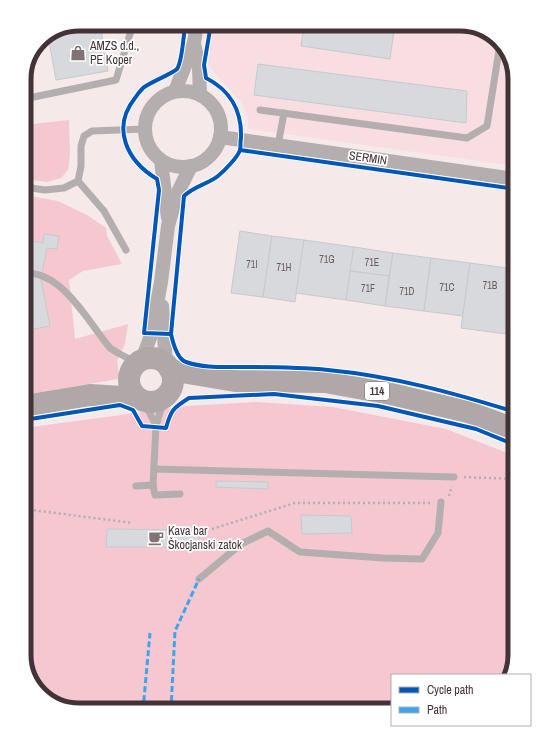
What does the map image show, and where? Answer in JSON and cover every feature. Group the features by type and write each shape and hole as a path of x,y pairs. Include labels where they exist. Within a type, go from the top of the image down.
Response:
{"main road":[{"name":"114","path":"90,395 136,366 153,358 160,360 168,367 235,381 325,382 391,394 468,412 508,426"},
{"path":"136,366 130,387 133,393 153,398 172,382 168,367"},
{"name":"114","path":"31,405 90,395 153,398 235,381"}],"street":[{"path":"175,91 194,43 196,31"},
{"path":"194,43 199,68 200,95"},
{"path":"175,91 188,91 200,95 207,99 218,112 221,129 217,147 210,156 201,163 191,166 176,167 162,161 154,155 146,138 145,129 149,112 153,105 167,94 175,91"},
{"name":"SERMIN","path":"220,137 508,178"},
{"path":"162,161 168,226"},
{"path":"136,366 151,336 161,282 168,226 177,194 191,166"},
{"path":"161,282 168,367"}],"lane":[{"path":"31,98 116,80 131,31"},
{"path":"260,110 467,138 487,126 499,51"},
{"path":"278,145 284,113"},
{"path":"31,188 45,190 64,188 78,180 81,166 81,146 84,136 92,131 145,129"},
{"path":"78,180 104,211 126,250"},
{"path":"31,274 44,276 64,289 110,348 136,366"},
{"path":"153,398 156,426 153,486 156,495 180,494"},
{"path":"153,398 156,426"},
{"path":"154,469 454,477"},
{"path":"136,486 153,486"},
{"path":"199,579 240,544 268,531 300,552 383,558 422,559 438,533 441,502"}],"path":[{"path":"212,529 295,503 448,501 454,477 508,479"},
{"path":"31,511 133,523"}],"shaded area":[{"path":"212,31 463,31 476,34 484,37 494,45 502,55 508,72 508,165 249,129 246,112 241,102 208,65"},
{"path":"69,120 70,154 68,170 61,178 47,182 31,180 31,124"},
{"path":"31,196 58,201 87,215 106,228 107,236 122,264 83,271 69,280 75,339 128,324 125,344 117,361 119,374 118,379 31,394"},
{"path":"256,402 333,407 446,429 508,453 508,662 504,674 391,674 391,703 76,703 58,698 47,691 37,679 31,662 31,427 188,406"}],"building":[{"name":"AMZS d.d., PE Koper","path":"101,31 108,71 56,80 49,42 69,32"},
{"path":"303,31 394,31 390,59 301,46"},
{"path":"258,64 467,91 466,123 254,95"},
{"path":"240,231 272,236 263,297 231,293"},
{"path":"44,234 59,236 57,249 47,248 41,279 50,326 31,330 31,241 43,243"},
{"path":"272,236 304,240 295,302 263,297"},
{"path":"304,240 354,247 346,300 296,293"},
{"path":"354,247 393,253 389,276 350,271"},
{"path":"393,253 431,258 424,311 385,306"},
{"path":"431,258 470,263 463,316 424,311"},
{"path":"470,263 508,268 508,320 506,334 461,328"},
{"path":"350,271 389,276 385,306 346,300"},
{"path":"508,317 508,334 506,334"},
{"path":"216,481 268,482 268,489 216,487"},
{"path":"301,515 351,516 352,533 302,534"},
{"path":"107,529 199,530 199,547 106,547"}],"marked path":[{"path":"171,703 175,631 199,579"},
{"path":"144,703 150,633"}],"cycle path":[{"path":"171,334 144,333 159,190 157,179 146,172 131,153 126,143 124,121 128,109 143,88 177,69 179,65 184,31"},
{"path":"210,31 204,65 206,78 228,95 237,110 241,128 240,150 234,160 218,176 184,196 171,334 180,358 192,364 206,366 306,368 376,376 423,386 508,410"},
{"path":"240,150 508,188"},
{"path":"31,419 120,405 133,410 142,426 166,428 173,410 189,398 274,394 378,406 476,429 508,442"}],"place":[{"name":"AMZS d.d., PE Koper","path":"78,53"},
{"name":"Kava bar Škocjanski zatok","path":"156,538"}]}
